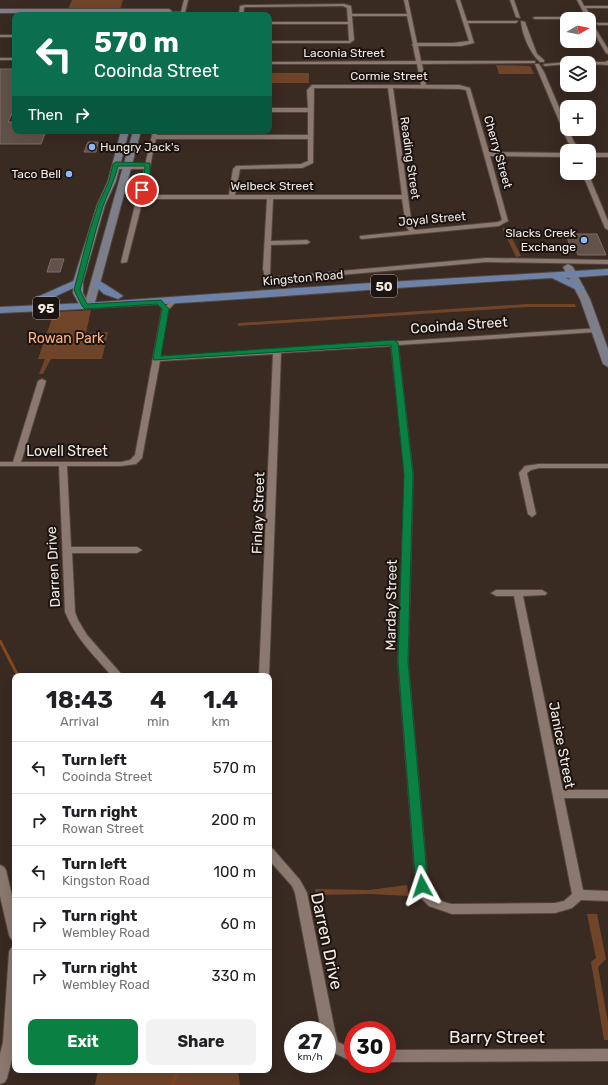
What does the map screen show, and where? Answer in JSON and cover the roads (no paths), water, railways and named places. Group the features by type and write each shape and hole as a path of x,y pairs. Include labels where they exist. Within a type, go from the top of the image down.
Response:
{"main road":[{"path":"129,11 150,8 160,3 156,12"},
{"path":"0,11 142,12"},
{"path":"124,134 112,181 101,205 78,282 77,290 87,302 96,283 135,134"},
{"name":"Kingston Road","path":"0,302 39,300 162,305 174,301 342,288 553,275 608,266"},
{"name":"Kingston Road","path":"0,310 87,302 118,296 497,270 608,273"},
{"path":"574,271 582,287 608,364"},
{"path":"582,287 608,273"},
{"path":"553,275 582,287"},
{"path":"39,300 78,282"},
{"path":"96,283 108,292 118,296"}],"street":[{"path":"183,12 186,0"},
{"path":"406,0 424,87"},
{"path":"414,44 468,44 472,42 458,0"},
{"path":"512,0 515,13 535,55 544,63 542,72"},
{"path":"579,0 586,12"},
{"path":"241,12 242,7 245,6 348,6 352,40 350,42 272,42"},
{"path":"583,7 608,7"},
{"path":"516,12 523,17 519,22"},
{"path":"350,15 409,15"},
{"path":"533,18 560,20"},
{"path":"465,22 519,22"},
{"path":"272,23 351,23"},
{"path":"596,24 608,25"},
{"path":"596,30 608,53"},
{"path":"0,36 12,36"},
{"path":"535,55 534,63 542,72 571,142"},
{"path":"0,59 12,60"},
{"name":"Laconia Street","path":"272,63 560,63"},
{"path":"596,63 608,63"},
{"name":"Cormie Street","path":"310,110 310,90 312,87 390,86 466,88"},
{"name":"Reading Street","path":"390,86 409,226 413,232"},
{"name":"Cherry Street","path":"466,88 469,90 505,219 504,223"},
{"path":"232,197 236,169 238,167 308,165 311,162 310,110 272,110"},
{"path":"124,262 140,197 146,180 155,134 311,137"},
{"path":"487,154 560,154"},
{"path":"596,155 607,154"},
{"path":"115,166 148,166"},
{"path":"588,180 608,228"},
{"name":"Welbeck Street","path":"140,197 405,197"},
{"path":"270,197 266,273 268,277 276,279 491,260 608,262"},
{"name":"Joyal Street","path":"362,236 504,223"},
{"path":"267,243 307,242"},
{"path":"436,265 439,272"},
{"path":"157,359 162,305"},
{"name":"Cooinda Street","path":"157,359 596,330"},
{"name":"Marday Street","path":"394,343 409,475 403,662 424,892 429,900 438,906 452,909 555,908 566,906 576,898"},
{"name":"Finlay Street","path":"264,673 277,351"},
{"name":"Lovell Street","path":"0,464 121,464 133,462 139,456 157,359"},
{"path":"16,464 42,381"},
{"name":"Darren Drive","path":"63,464 70,612 72,621 115,673"},
{"path":"532,514 523,473 528,468 539,466 608,466"},
{"path":"67,550 137,550"},
{"path":"496,593 542,593"},
{"name":"Janice Street","path":"518,593 558,794 576,898"},
{"path":"558,794 608,794"},
{"name":"Darren Drive","path":"272,856 296,884 301,893 328,1031 333,1046 344,1052"},
{"path":"0,870 12,922"},
{"path":"576,898 608,896"},
{"path":"0,1078 12,979"},
{"name":"Barry Street","path":"396,1056 608,1055"}],"waterway":[{"path":"0,641 16,673"},
{"path":"172,1085 176,1073"}],"place":[{"name":"Hungry Jack's","path":"92,147"},
{"name":"Taco Bell","path":"69,174"},
{"name":"Slacks Creek Exchange","path":"584,240"}],"park label":[{"name":"Rowan Park","path":"66,338"}]}
